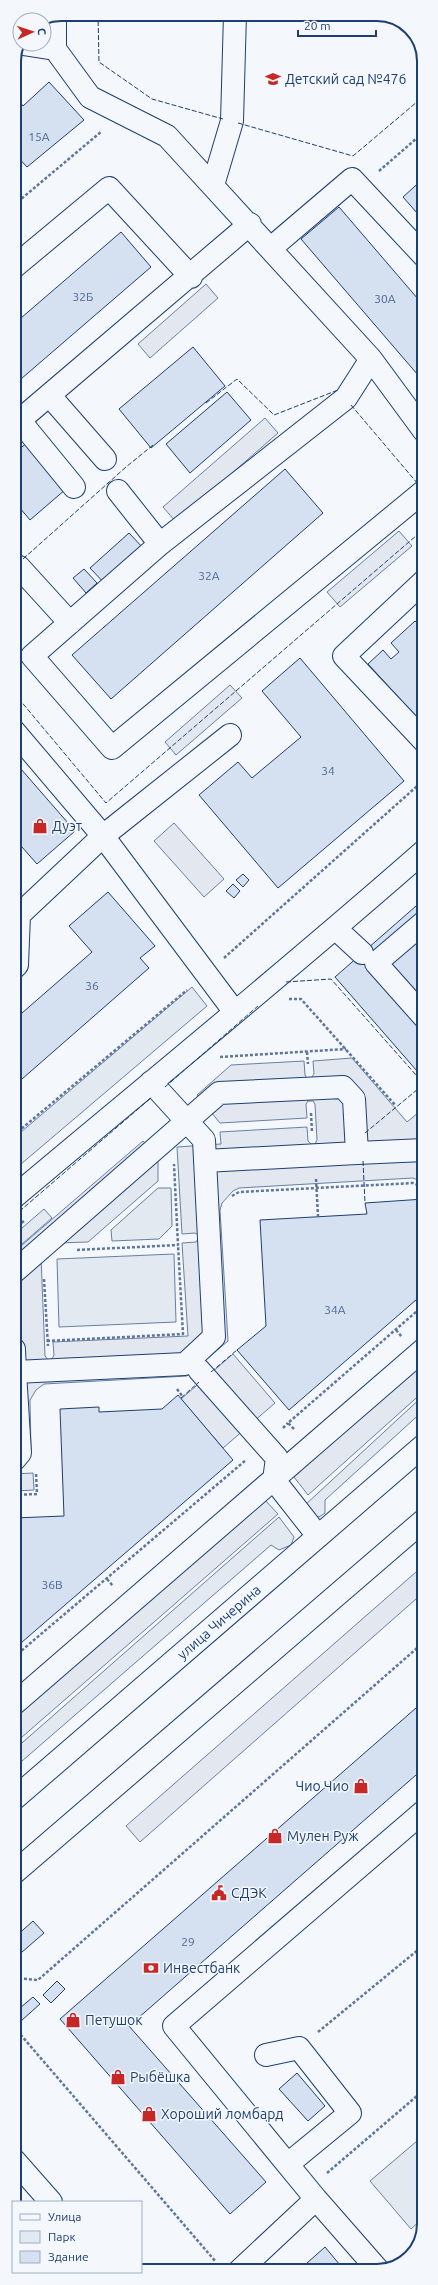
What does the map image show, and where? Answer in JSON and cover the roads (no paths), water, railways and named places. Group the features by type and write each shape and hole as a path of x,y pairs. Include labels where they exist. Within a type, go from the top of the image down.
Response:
{"main road":[{"path":"213,185 232,121 235,21"},
{"path":"55,22 55,49 90,97 167,136 250,224 371,359 417,421"},
{"path":"271,248 352,179 417,248"},
{"path":"21,261 109,188 191,276"},
{"path":"21,420 250,224"},
{"path":"371,359 346,398 160,544 32,656 112,748 417,497"},
{"path":"50,396 104,458"},
{"path":"21,427 74,487"},
{"path":"118,491 160,544"},
{"path":"21,569 70,623"},
{"path":"417,588 344,656 417,734"},
{"path":"21,908 103,836 230,735"},
{"path":"21,739 103,836 234,1011"},
{"path":"21,1191 234,1011 336,929 417,857"},
{"path":"417,928 376,963 417,1009"},
{"path":"336,929 362,953"},
{"path":"21,1372 185,1364 214,1337 204,1140 151,1082"},
{"path":"21,1266 220,1093 343,1087 354,1099 357,1153"},
{"path":"205,1161 417,1150"},
{"path":"21,1698 417,1355"},
{"path":"199,1370 277,1458 274,1480 318,1536"},
{"name":"улица Чичерина","path":"21,1793 417,1451"},
{"path":"21,1867 417,1526"},
{"path":"373,2264 312,2194 174,2026 417,1817"},
{"path":"266,2055 299,2048 350,2113 288,2164"},
{"path":"21,2168 50,2201"},
{"path":"233,2264 312,2194"}],"place":[{"name":"Детский сад №476","path":"273,79"},
{"name":"Дуэт","path":"40,826"},
{"name":"Чио Чио","path":"361,1786"},
{"name":"Мулен Руж","path":"275,1836"},
{"name":"СДЭК","path":"219,1893"},
{"name":"Инвестбанк","path":"151,1968"},
{"name":"Петушок","path":"73,2020"},
{"name":"Рыбёшка","path":"118,2077"},
{"name":"Хороший ломбард","path":"149,2114"}]}
